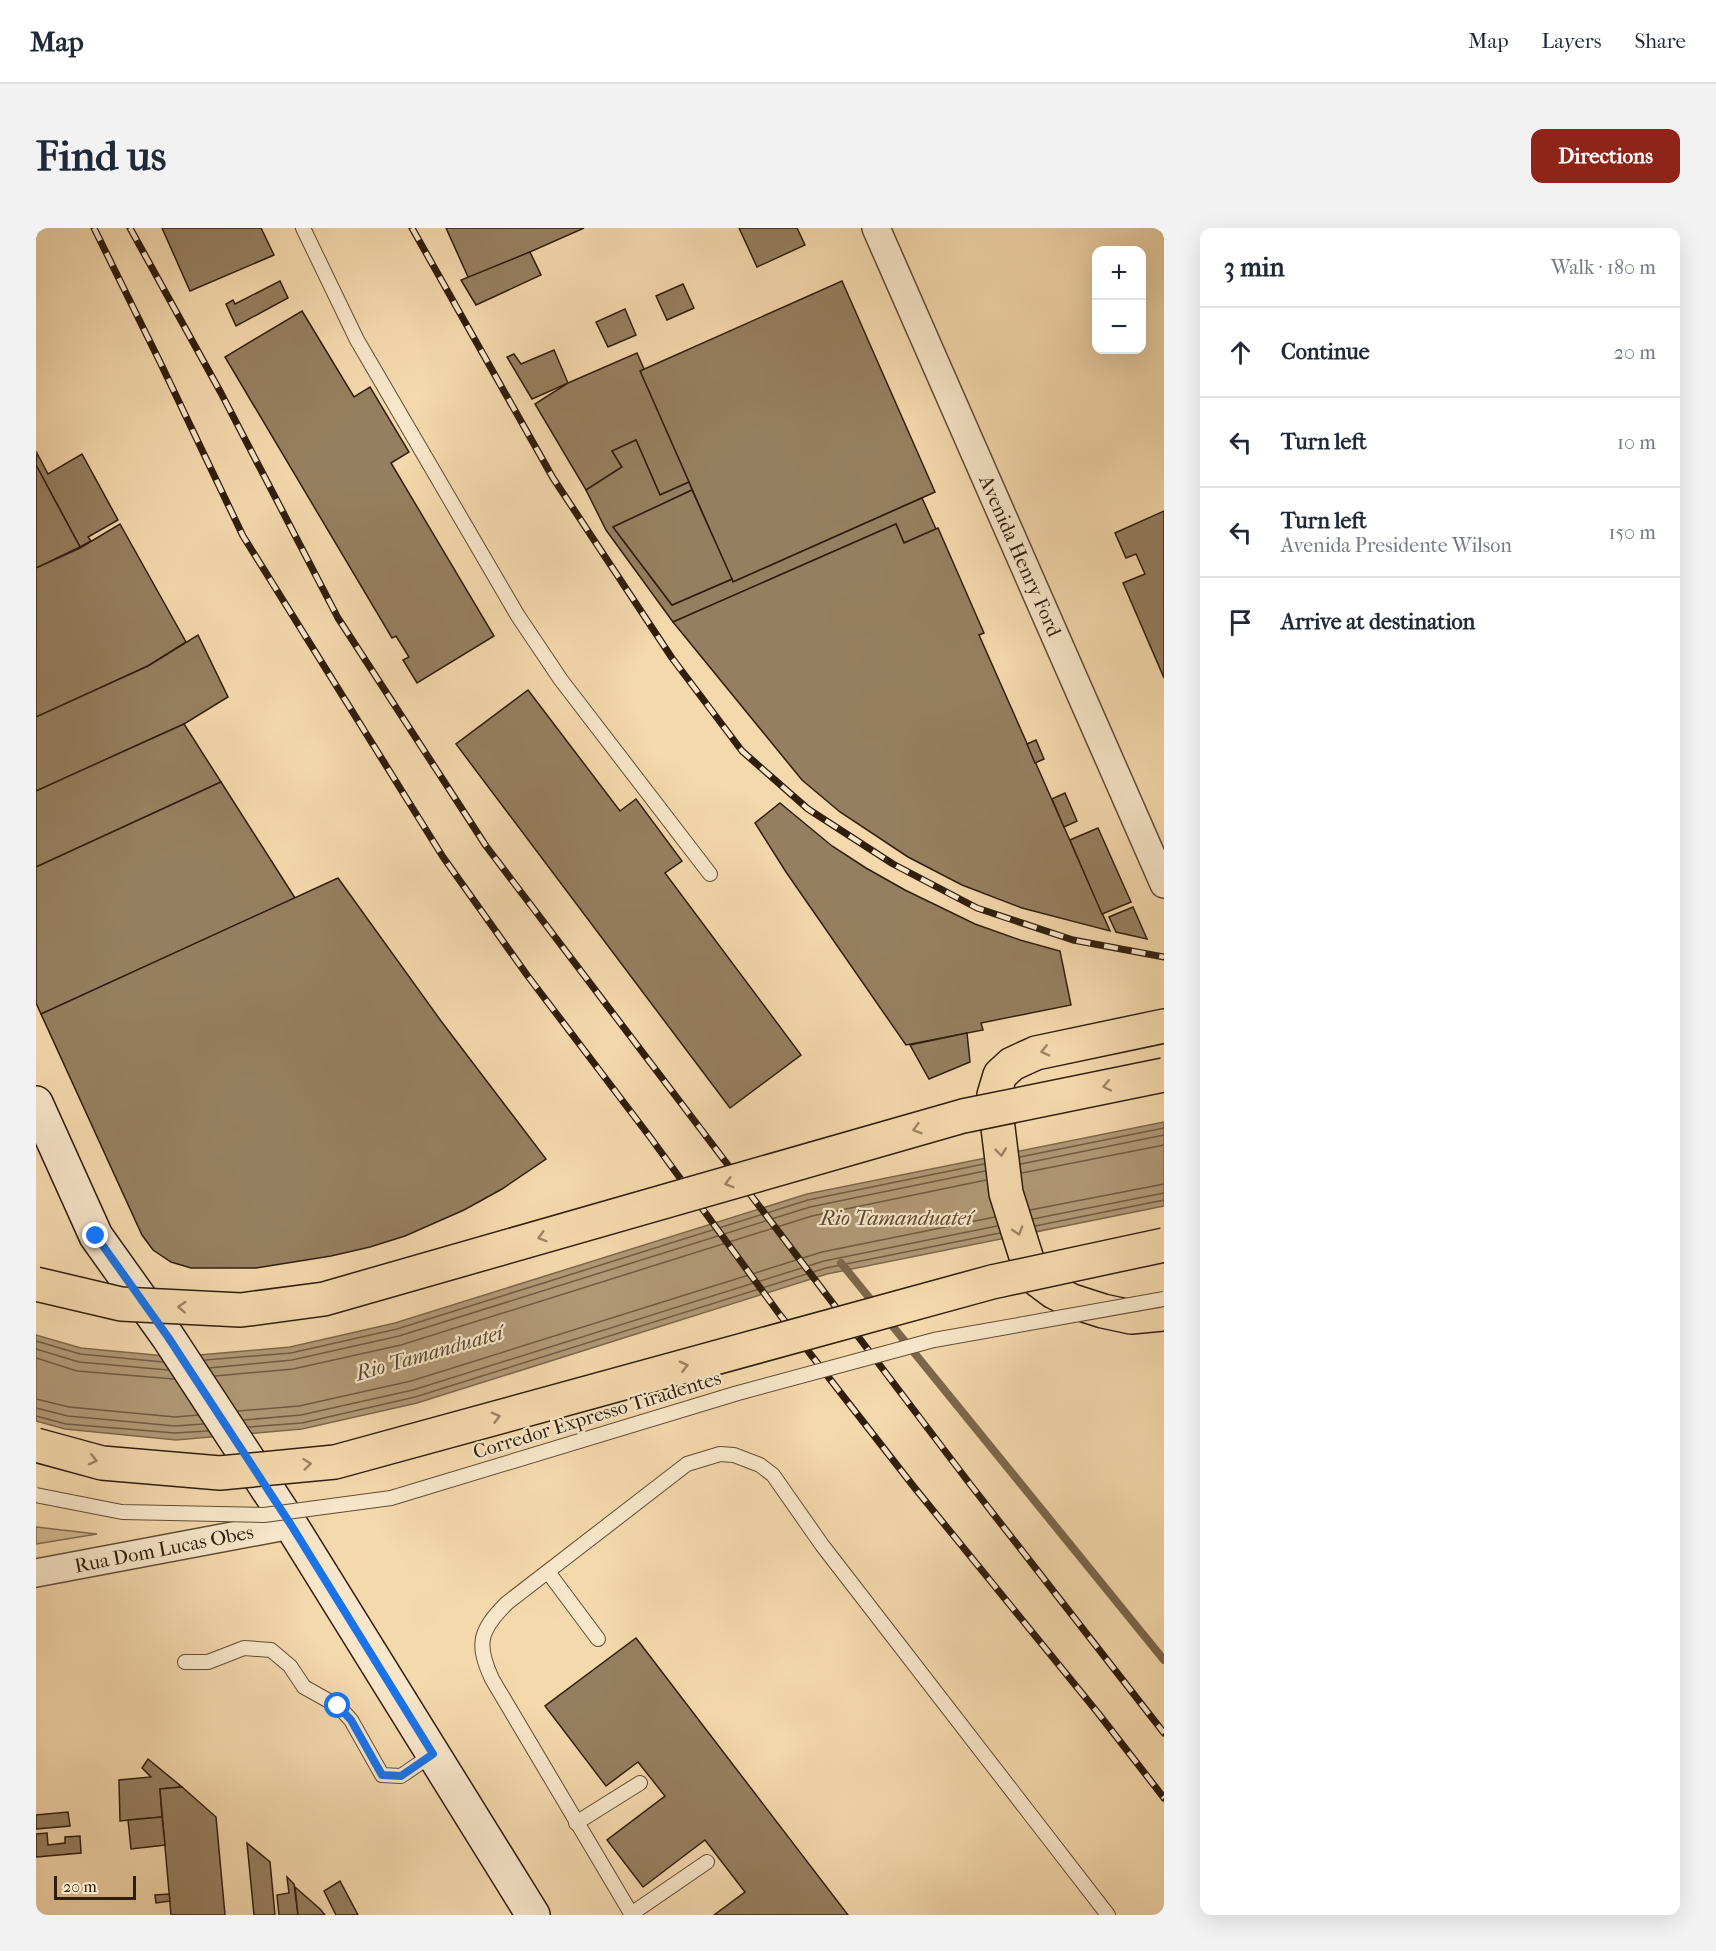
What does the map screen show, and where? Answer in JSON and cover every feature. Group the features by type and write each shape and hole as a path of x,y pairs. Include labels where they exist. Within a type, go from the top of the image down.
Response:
{"highway":[{"path":"1164,1026 1036,1053 1012,1064 1000,1075 994,1095 1006,1193 1030,1269 1038,1280 1054,1292 1083,1304 1131,1317 1164,1314"},
{"path":"36,1284 121,1304 241,1310 324,1299 963,1116 1164,1075"},
{"path":"36,1446 102,1463 220,1473 335,1462 980,1285 1164,1245"}],"main road":[{"path":"36,1103 96,1236 168,1337 291,1525 533,1915"}],"street":[{"name":"Avenida Henry Ford","path":"876,228 1164,884"},
{"name":"Rua Dom Lucas Obes","path":"36,1573 291,1525"}],"lane":[{"path":"303,228 357,340 518,616 561,680 710,874"},
{"name":"Corredor Expresso Tiradentes","path":"36,1496 122,1512 264,1515 391,1498 738,1393 934,1340 1164,1299"},
{"path":"707,1862 632,1915 492,1679 483,1658 481,1642 489,1624 507,1603 687,1464 720,1454 735,1455 760,1465 772,1475 822,1545 1108,1915"},
{"path":"548,1572 598,1639"},
{"path":"185,1662 208,1662 244,1648 271,1650 290,1666 304,1687 338,1706 351,1720 382,1775 401,1776 433,1754"},
{"path":"576,1822 640,1783"}],"shaded area":[{"path":"36,1527 97,1534 36,1544"}],"water":[{"name":"Rio Tamanduateí","path":"1164,1122 1164,1206 827,1274 417,1403 302,1429 176,1440 65,1429 36,1421 36,1335 81,1348 176,1357 290,1347 395,1323 807,1194"}],"building":[{"path":"162,228 261,228 274,255 190,291"},
{"path":"446,228 584,228 469,279"},
{"path":"739,228 797,228 805,245 757,267"},
{"path":"530,252 541,275 476,305 461,280"},
{"path":"280,281 288,298 236,326 226,304 233,300 235,304"},
{"path":"842,281 935,492 733,582 640,371"},
{"path":"683,284 694,308 667,320 656,296"},
{"path":"625,309 636,335 608,347 596,322"},
{"path":"302,311 354,397 370,387 409,452 391,463 494,636 417,683 403,660 409,657 396,636 392,638 225,357"},
{"path":"554,350 568,383 532,399 507,357 514,354 521,364"},
{"path":"637,353 644,369 640,371 689,482 660,495 636,440 612,451 622,467 586,490 535,404 568,383"},
{"path":"636,440 660,495 689,482 692,490 613,527 672,605 732,579 733,582 922,498 936,529 904,543 896,524 673,622 606,530 586,490 622,467 612,451"},
{"path":"37,453 48,474 82,454 118,520 88,537 91,541 80,547 36,465"},
{"path":"36,465 80,547 36,568"},
{"path":"692,490 732,579 672,605 613,527"},
{"path":"1164,511 1164,678 1123,583 1145,574 1136,554 1126,558 1115,533"},
{"path":"120,524 186,642 148,666 36,717 36,568 80,548"},
{"path":"896,524 904,543 938,528 984,633 979,635 1110,931 1022,908 962,885 908,857 840,812 802,780 673,622"},
{"path":"198,635 228,697 184,724 36,791 36,717 148,666"},
{"path":"528,690 620,811 636,799 682,861 665,873 801,1055 730,1108 456,744"},
{"path":"184,724 221,782 36,867 36,791"},
{"path":"1036,740 1044,759 1035,763 1027,744"},
{"path":"221,782 295,898 41,1014 36,1003 36,867"},
{"path":"1065,793 1077,821 1064,827 1052,799"},
{"path":"780,803 832,846 905,890 975,924 1060,951 1071,1005 981,1023 983,1030 906,1045 786,872 755,823"},
{"path":"1098,828 1131,902 1102,914 1070,840"},
{"path":"338,878 441,1021 546,1159 502,1189 464,1210 405,1236 370,1247 256,1268 191,1268 171,1262 153,1250 142,1235 41,1014"},
{"path":"1133,907 1147,939 1116,932 1109,917"},
{"path":"967,1033 970,1062 929,1079 910,1045"},
{"path":"636,1638 848,1915 714,1915 745,1892 705,1840 643,1887 607,1840 665,1796 638,1762 606,1786 545,1706"},
{"path":"148,1759 182,1787 160,1789 162,1817 120,1821 119,1780 151,1777 142,1768"},
{"path":"182,1787 216,1817 225,1915 171,1915 160,1789"},
{"path":"68,1812 70,1826 36,1829 36,1815"},
{"path":"162,1817 165,1845 131,1849 128,1820"},
{"path":"47,1833 48,1845 65,1843 65,1837 80,1836 81,1853 36,1857 36,1834"},
{"path":"247,1843 270,1862 275,1915 254,1915"},
{"path":"287,1877 294,1884 298,1915 279,1915 277,1895 289,1893"},
{"path":"340,1881 358,1915 336,1915 324,1891"},
{"path":"295,1887 320,1909 325,1915 298,1915"},
{"path":"169,1894 170,1901 156,1903 155,1895"}],"waterway":[{"path":"841,1263 876,1306"},
{"path":"886,1318 1164,1660"}],"railway":[{"path":"94,228 243,536 443,857 527,975 650,1137 780,1315 914,1487 1098,1713 1164,1798"},
{"path":"130,228 221,393 338,618 486,846 970,1484 1164,1733"},
{"path":"412,228 553,478 672,658 742,751 808,809 893,864 977,908 1073,940 1164,957"}],"route":[{"path":"96,1236 168,1337 291,1525 433,1754 401,1776 382,1775 351,1720 338,1706"}]}
